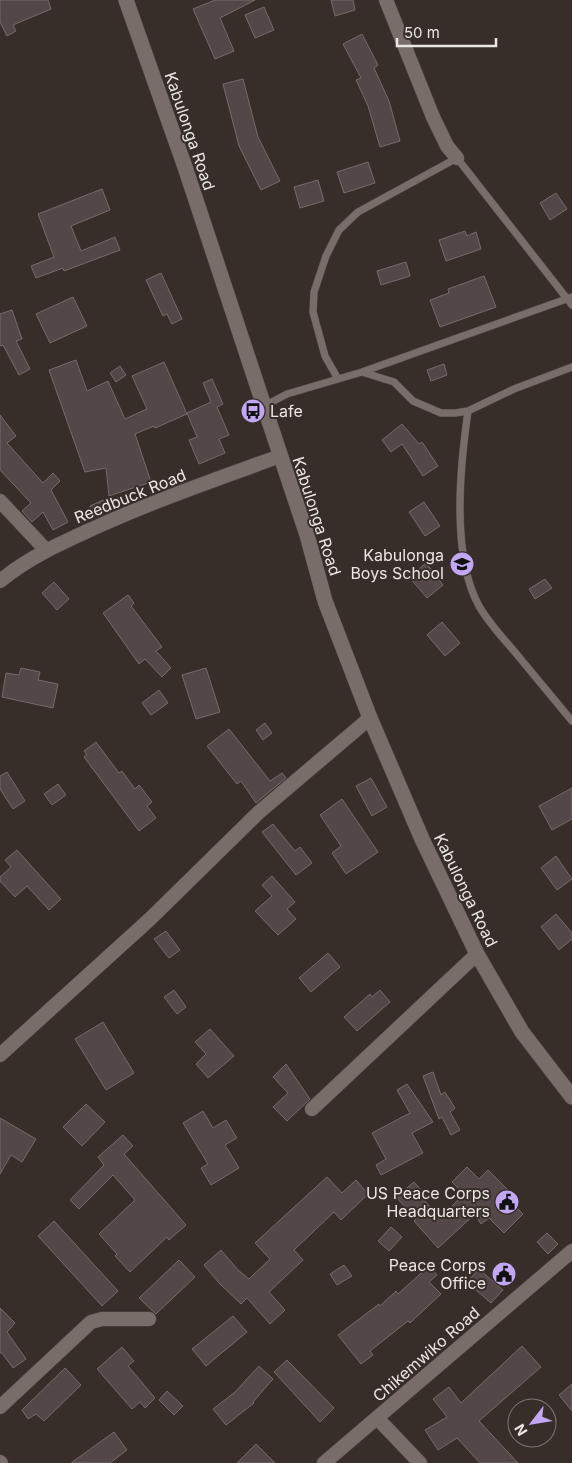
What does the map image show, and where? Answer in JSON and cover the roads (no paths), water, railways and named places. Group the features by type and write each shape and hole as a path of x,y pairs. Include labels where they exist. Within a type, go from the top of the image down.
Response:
{"main road":[{"name":"Kabulonga Road","path":"126,0 185,167 307,535 325,601 370,718 426,847 477,954 522,1032 572,1097"}],"street":[{"path":"386,0 432,118 447,146 457,158"},
{"name":"Reedbuck Road","path":"0,581 16,568 46,550 132,511 280,456"},
{"path":"0,500 46,550"},
{"path":"0,1055 150,919 258,813 370,718"},
{"path":"312,1109 477,954"},
{"name":"Chikemwiko Road","path":"324,1463 572,1251"},
{"path":"0,1407 91,1322 102,1319 149,1319"},
{"path":"377,1418 420,1463"}],"lane":[{"path":"338,379 325,356 313,312 314,292 326,256 339,230 358,212 457,158 570,298 572,305"},
{"path":"264,406 287,394 362,372 570,298"},
{"path":"362,372 394,382 413,401 441,413 455,413 468,411 514,389 572,366"},
{"path":"468,411 463,442 460,515 464,565 470,587 480,607 495,628 572,722"}],"place":[{"name":"Lafe","path":"253,411"},
{"name":"Kabulonga Boys School","path":"462,564"},
{"name":"US Peace Corps Headquarters","path":"507,1202"},
{"name":"Peace Corps Office","path":"504,1274"}]}
